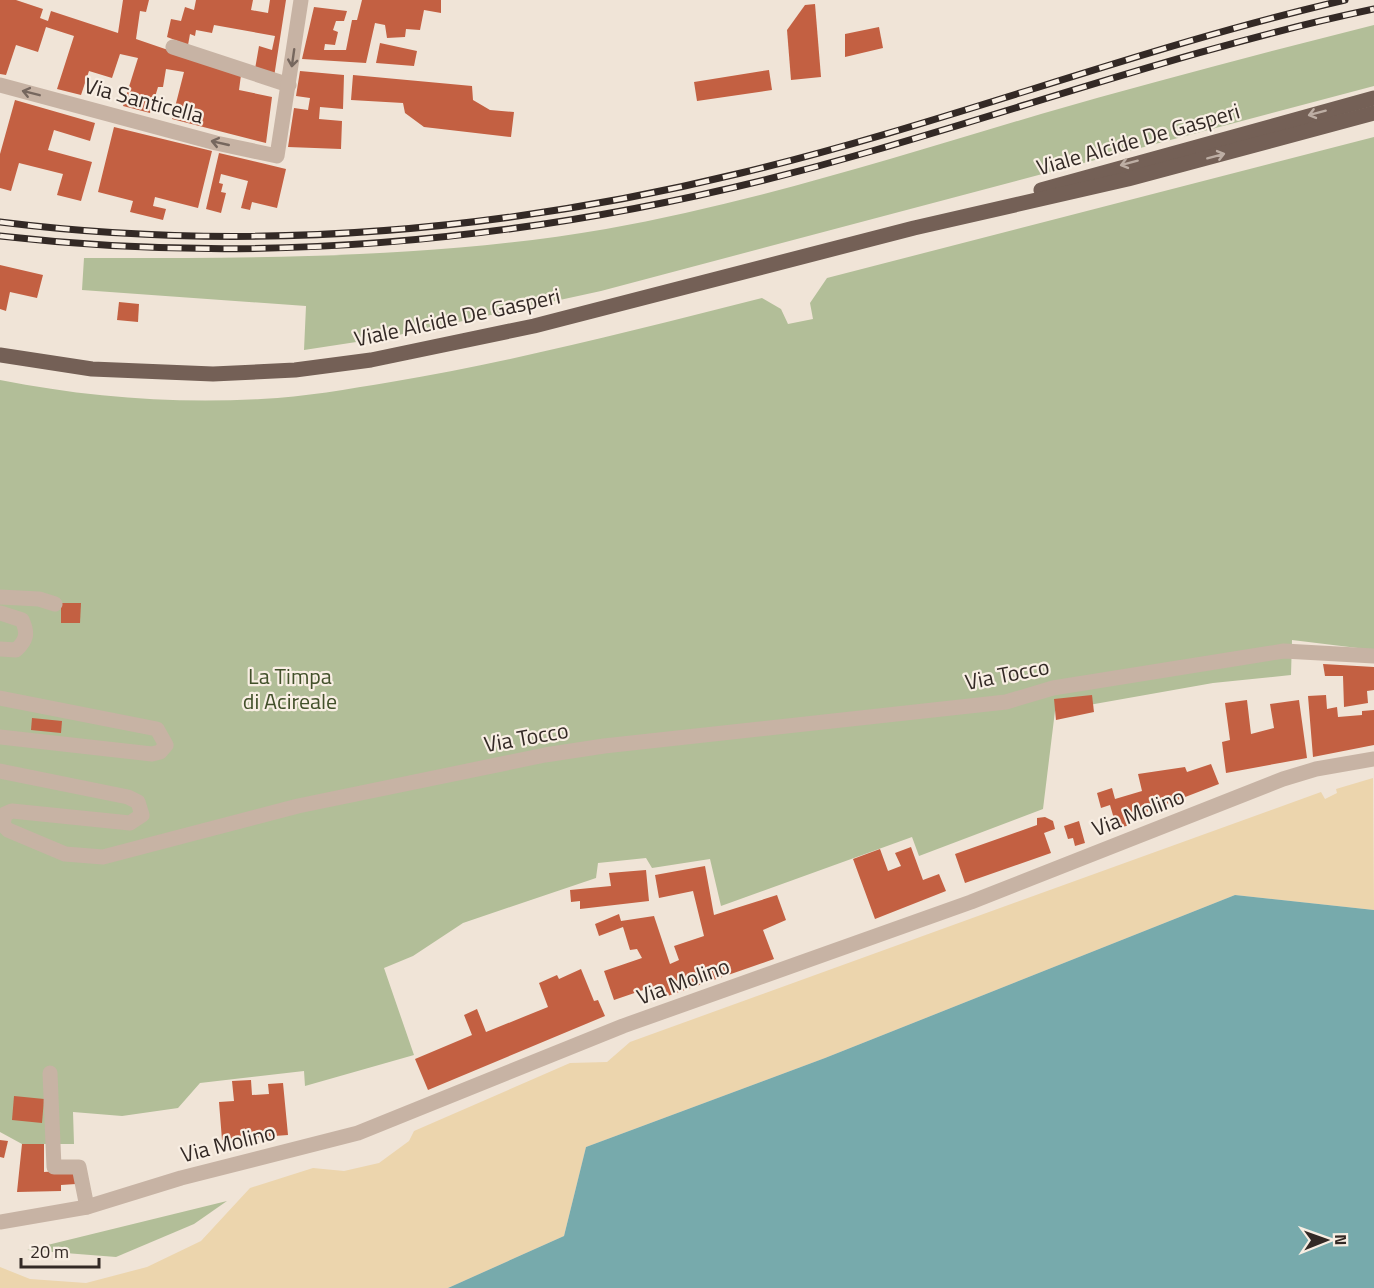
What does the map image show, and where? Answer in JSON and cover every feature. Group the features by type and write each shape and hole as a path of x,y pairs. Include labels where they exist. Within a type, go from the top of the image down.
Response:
{"main road":[{"name":"Viale Alcide De Gasperi","path":"914,228 1124,165 1374,98"},
{"name":"Viale Alcide De Gasperi","path":"0,355 92,369 213,374 295,370 371,360 534,326 914,228 1128,179 1374,113"}],"street":[{"path":"173,47 289,85 301,0"},
{"name":"Via Santicella","path":"0,85 216,143 277,156 289,85"},
{"path":"0,597 39,599 55,604"},
{"path":"0,613 22,620 27,631 24,643 16,650 0,649"},
{"name":"Via Tocco","path":"0,771 128,797 138,802 141,815 130,823 12,811 5,814 2,819 3,825 8,830 65,854 103,857 332,799 604,746 1006,702 1053,688 1284,651 1374,656"},
{"path":"0,698 157,729 166,745 160,752 152,754 0,737"},
{"name":"Via Molino","path":"0,1222 87,1207 181,1178 358,1133 623,1026 971,902 1283,779 1374,759"},
{"path":"50,1073 54,1167 79,1167 87,1207"}],"green space":[{"path":"1374,25 1374,86 601,291 389,337 304,350 306,306 82,290 84,258 281,257 411,251 541,239 661,218 825,178 1041,114"},
{"name":"La Timpa di Acireale","path":"1374,137 1374,650 1292,640 1291,675 1213,683 1055,711 1043,809 919,856 912,837 721,906 710,859 652,868 646,858 598,863 596,878 463,923 413,956 384,968 414,1055 305,1086 304,1071 200,1083 178,1108 122,1116 73,1112 74,1144 22,1144 0,1132 0,380 65,391 130,398 195,401 277,398 310,395 438,374 577,344 762,298 781,309 788,324 813,319 810,303 827,278"},
{"path":"227,1201 194,1224 116,1257 27,1250"}],"sand":[{"path":"1373,778 1374,910 1235,895 825,1058 586,1147 564,1236 448,1288 0,1288 0,1267 30,1279 86,1283 147,1267 201,1241 250,1188 313,1168 344,1171 379,1163 409,1141 414,1131 570,1063 607,1062 630,1042 1321,792 1325,799 1337,793 1336,789"}],"water":[{"path":"1235,895 1374,910 1374,1288 448,1288 564,1236 586,1147 825,1058"}],"building":[{"path":"0,0 16,0 43,9 40,18 48,21 51,11 118,33 123,0 149,0 146,12 140,11 136,39 241,75 239,90 272,97 266,143 172,119 184,72 166,69 163,87 158,87 150,113 123,106 138,58 120,54 112,78 89,71 81,95 57,89 74,36 46,27 38,52 16,45 6,75 0,74"},
{"path":"196,0 253,0 251,10 268,13 270,0 286,0 274,77 255,69 259,46 272,50 275,36 214,25 212,33 196,30 195,36 190,34 188,45 167,37 171,19 181,21 185,7 194,10"},
{"path":"362,0 441,0 441,13 424,10 420,30 406,29 405,37 387,38 385,25 375,23 366,63 302,59 314,7 347,11 344,21 336,21 333,30 338,32 335,45 325,44 324,50 346,50 352,20 357,20"},
{"path":"815,4 821,77 791,80 787,30 805,5"},
{"path":"879,27 883,48 845,57 845,34"},
{"path":"380,43 417,51 414,66 376,63"},
{"path":"769,70 772,90 697,101 694,82"},
{"path":"300,71 344,75 343,109 320,107 319,119 342,121 341,149 288,147 294,108 308,110 310,98 296,96"},
{"path":"353,75 472,86 473,100 490,110 514,112 511,137 424,127 405,113 403,103 351,100"},
{"path":"15,100 95,123 90,141 54,130 48,150 92,162 81,201 57,195 63,174 19,163 11,191 0,188 0,154"},
{"path":"114,127 212,151 198,208 155,197 153,206 166,209 163,220 130,212 133,201 98,192"},
{"path":"219,153 286,169 277,208 252,202 250,210 241,208 248,181 221,174 219,183 223,184 221,192 226,193 221,213 206,209"},
{"path":"0,265 43,275 37,298 10,292 6,311 0,309"},
{"path":"119,302 139,304 138,322 117,320"},
{"path":"61,603 81,603 80,623 61,623"},
{"path":"1323,664 1374,667 1374,690 1367,691 1368,703 1344,707 1343,676 1325,676"},
{"path":"1092,695 1094,712 1056,720 1054,699"},
{"path":"1326,695 1327,709 1337,707 1338,717 1362,715 1362,711 1374,710 1374,745 1313,757 1308,696"},
{"path":"1247,700 1251,734 1274,728 1270,704 1299,700 1307,758 1226,773 1222,742 1230,740 1225,703"},
{"path":"32,718 62,721 61,733 31,730"},
{"path":"1211,764 1219,784 1128,819 1129,825 1117,829 1110,805 1101,808 1097,793 1112,788 1115,799 1142,791 1138,774 1185,767 1187,772"},
{"path":"1045,817 1053,821 1055,829 1044,833 1051,853 965,883 955,854 1037,825 1037,818"},
{"path":"1079,821 1085,843 1075,846 1073,838 1068,839 1064,826"},
{"path":"911,847 923,880 939,874 946,891 875,919 853,859 880,849 888,871 901,866 895,853"},
{"path":"705,866 714,915 777,895 786,920 763,930 774,959 656,1000 652,987 614,1000 604,971 642,958 637,949 630,950 623,927 599,936 595,924 619,914 621,921 654,916 670,964 679,960 674,946 704,936 693,891 659,898 655,875"},
{"path":"646,870 649,901 580,909 580,901 571,902 570,890 611,886 609,873"},
{"path":"581,969 594,1001 598,1000 605,1016 428,1090 415,1059 472,1035 464,1015 477,1009 486,1032 548,1007 539,983 557,975 559,979"},
{"path":"251,1080 252,1095 269,1094 268,1084 283,1083 288,1135 222,1140 219,1102 234,1101 232,1081"},
{"path":"14,1096 44,1099 42,1123 12,1120"},
{"path":"0,1140 8,1141 4,1158 0,1157"},
{"path":"22,1144 44,1144 44,1172 75,1170 76,1184 61,1185 61,1191 17,1192"}],"railway":[{"path":"0,222 93,231 186,236 280,236 466,223 558,210 741,173 817,153 1193,40 1345,0"},
{"path":"0,236 111,246 221,249 331,246 440,237 549,223 657,204 765,180 872,151 1184,57 1310,23 1374,9"}]}
